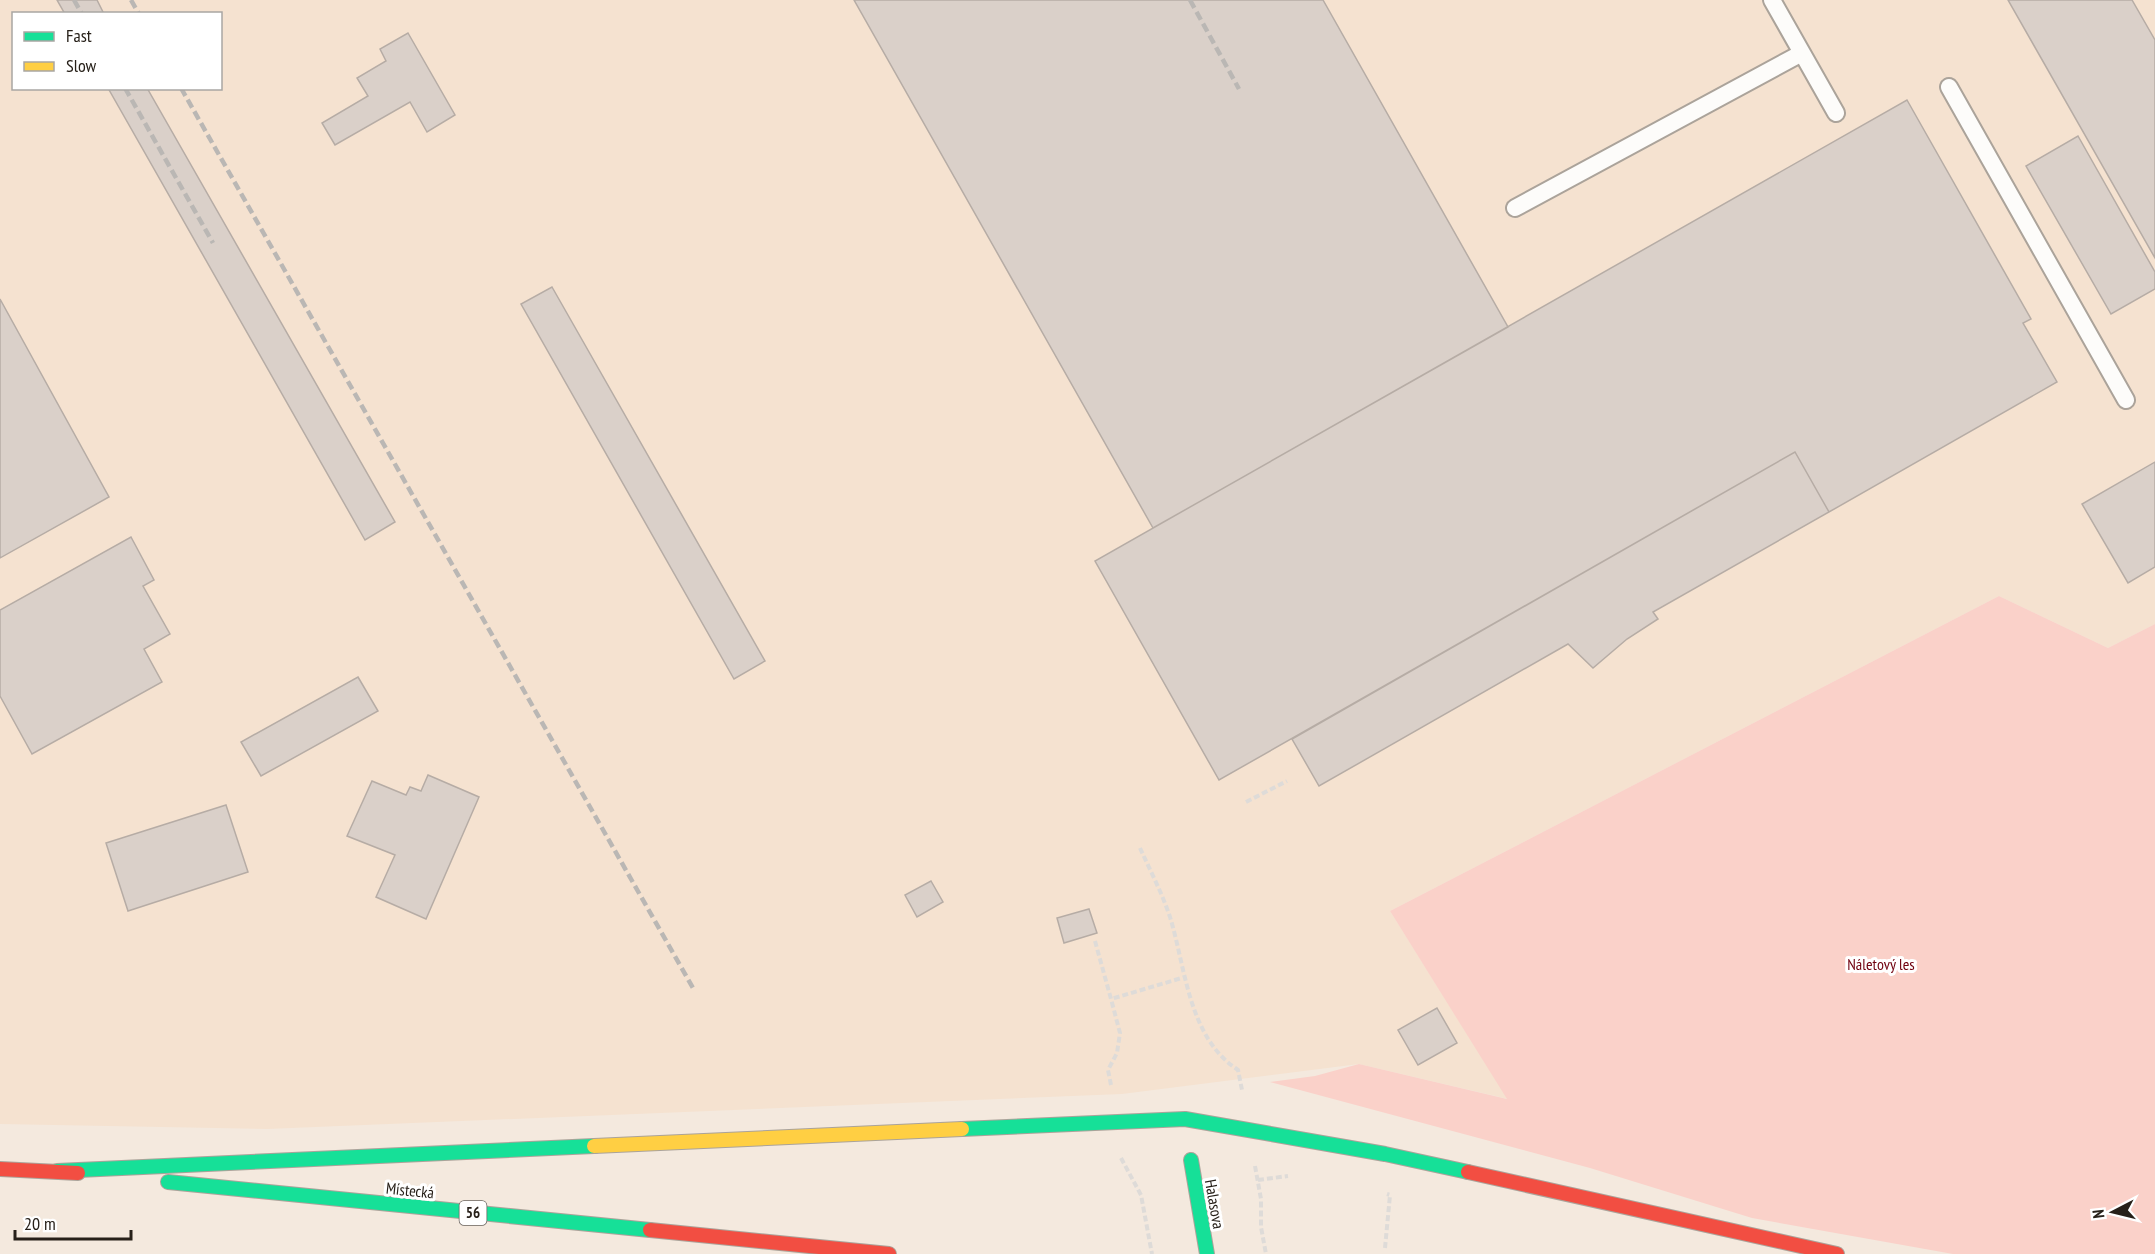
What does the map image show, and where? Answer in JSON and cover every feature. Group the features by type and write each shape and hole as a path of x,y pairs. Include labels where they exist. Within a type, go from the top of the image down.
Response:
{"main road":[{"path":"57,1171 1185,1119 1409,1160 1837,1254"},
{"name":"Halasova","path":"1191,1160 1207,1254"},
{"name":"Místecká","path":"0,1170 57,1171 889,1254"}],"lane":[{"path":"1772,0 1836,113"},
{"path":"1515,208 1802,53"},
{"path":"1949,87 2126,400"}],"path":[{"path":"1246,802 1287,781"},
{"path":"1140,848 1169,915 1191,999 1211,1045 1226,1062 1238,1070 1262,1199 1261,1227 1266,1254"},
{"path":"1095,941 1111,999 1185,977"},
{"path":"1258,1180 1293,1176"},
{"path":"1379,1193 1390,1195 1385,1248"}],"shaded area":[{"path":"0,0 2155,0 2155,624 2108,648 1999,596 1390,911 1508,1099 1359,1064 1122,1094 267,1129 0,1124"}],"green space":[{"name":"Náletový les","path":"1999,596 2108,648 2155,624 2155,1254 1953,1254 1752,1218 1590,1168 1270,1082 1315,1076 1359,1064 1507,1099 1390,911"}],"building":[{"path":"57,0 97,0 103,12 64,12"},
{"path":"854,0 1323,0 1508,327 1153,528"},
{"path":"2008,0 2132,0 2155,40 2155,258"},
{"path":"408,33 455,115 427,132 410,102 335,145 322,123 368,96 357,78 386,61 380,49"},
{"path":"109,90 148,90 395,522 365,540"},
{"path":"1907,100 2031,319 2023,323 2057,382 1829,512 1795,452 1219,780 1095,561"},
{"path":"2078,136 2155,272 2155,289 2111,314 2026,166"},
{"path":"552,287 765,661 734,679 521,304"},
{"path":"0,299 109,497 0,558"},
{"path":"1795,452 1829,512 1653,612 1658,619 1627,639 1593,668 1568,644 1319,786 1292,739"},
{"path":"2155,462 2155,567 2128,583 2082,504"},
{"path":"131,537 154,580 143,586 170,634 144,649 162,682 32,754 0,696 0,610"},
{"path":"358,677 378,711 261,776 241,742"},
{"path":"428,775 479,797 426,919 376,897 395,855 347,836 372,781 406,795 410,787 421,791"},
{"path":"226,805 248,872 128,911 106,843"},
{"path":"931,881 943,902 917,917 905,895"},
{"path":"1089,909 1097,933 1064,943 1057,918"},
{"path":"1437,1008 1457,1043 1418,1065 1398,1030"}],"railway":[{"path":"74,0 81,12"},
{"path":"131,0 138,12"},
{"path":"1190,0 1239,89"},
{"path":"126,90 213,243"},
{"path":"182,90 693,988"}],"traffic: fast":[{"path":"962,1129 1185,1119 1385,1154 1468,1172"},
{"path":"57,1171 594,1146"},
{"path":"1191,1160 1207,1254"},
{"path":"168,1182 650,1230"}],"traffic: slow":[{"path":"594,1146 962,1129"}],"traffic: jam":[{"path":"0,1169 78,1173"},
{"path":"1468,1172 1837,1254"},
{"path":"650,1230 889,1254"}]}
